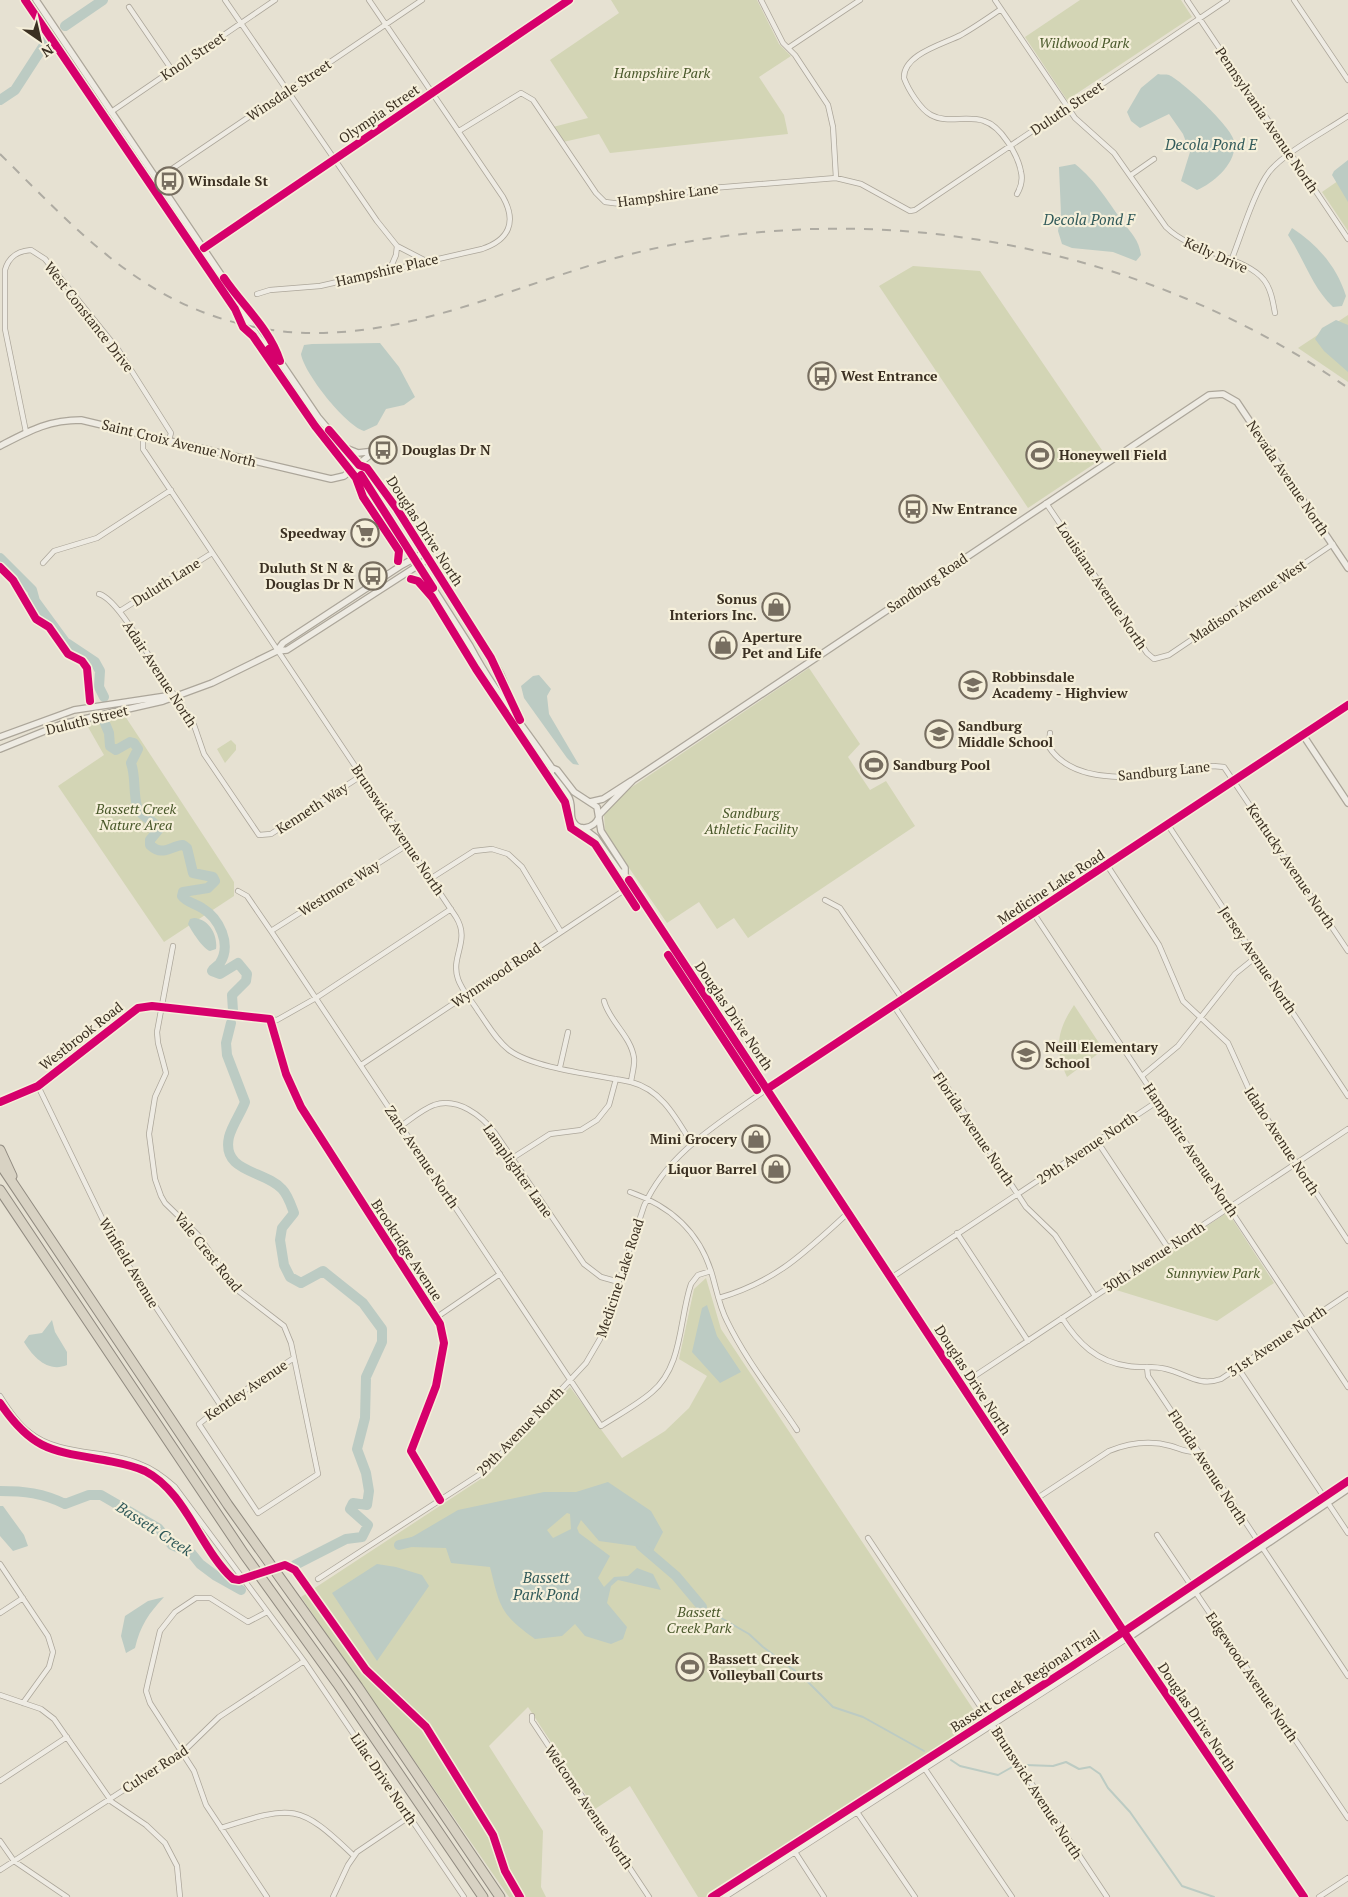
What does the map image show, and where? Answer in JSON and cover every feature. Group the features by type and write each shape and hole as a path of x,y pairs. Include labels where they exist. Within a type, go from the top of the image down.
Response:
{"highway":[{"path":"0,1150 16,1188"},
{"path":"0,1164 228,1505 358,1687 500,1897"},
{"path":"0,1190 244,1554 337,1682 483,1897"},
{"path":"0,1196 16,1215"}],"street":[{"name":"Douglas Drive North","path":"36,0 204,248 230,288 237,303 272,354 280,361 318,417 359,465 367,468 375,479 496,665 520,720"},
{"path":"225,0 333,160 396,246 426,261"},
{"name":"Knoll Street","path":"111,112 275,0"},
{"path":"369,0 459,131"},
{"name":"Winsdale Street","path":"157,179 422,0"},
{"name":"Olympia Street","path":"204,248 568,0"},
{"path":"761,0 783,44 795,55 828,105 833,127 836,178"},
{"path":"788,48 860,0"},
{"name":"Kelly Drive","path":"995,0 1068,108 1084,128 1114,153 1131,175 1158,217 1174,234 1195,247 1257,273 1268,287 1275,313"},
{"name":"Pennsylvania Avenue North","path":"1187,0 1348,239"},
{"name":"Duluth Street","path":"905,211 915,210 1227,0"},
{"path":"1294,0 1348,80"},
{"path":"129,7 172,70"},
{"path":"1001,8 970,29 937,44 910,62 904,72 904,78 922,107 931,115 944,119 982,120 994,127 1019,164 1022,174 1021,185 1017,194"},
{"name":"Hampshire Lane","path":"459,131 512,96 521,93 528,96 596,194 605,202 612,204 712,188 836,178 853,180 862,184 905,211"},
{"path":"1231,261 1264,180 1276,165 1348,116"},
{"name":"Hampshire Place","path":"257,294 270,290 320,286 493,245 499,241 509,228 510,219 507,205 459,131"},
{"path":"1131,175 1154,159"},
{"path":"390,269 396,254 396,246"},
{"name":"West Constance Drive","path":"26,432 4,329 5,270 7,263 16,254 31,250 45,259 119,351 171,433 169,440"},
{"name":"Sandburg Road","path":"599,816 633,780 1203,398 1215,394 1224,394"},
{"name":"Nevada Avenue North","path":"1224,394 1237,402 1348,568"},
{"name":"Saint Croix Avenue North","path":"0,446 26,432 60,420 80,420 331,479 339,478 359,465 375,451 358,453 344,447"},
{"name":"Brunswick Avenue North","path":"143,434 143,449 451,909 462,930 463,938 456,966 458,980 494,1035 510,1051 532,1061 631,1082 646,1087 660,1097 692,1144"},
{"name":"Douglas Drive North","path":"359,465 360,474 493,684 552,768 558,770 574,792 597,807 600,831 625,868 625,875"},
{"path":"44,563 54,551 97,538 171,490"},
{"name":"Louisiana Avenue North","path":"1046,504 1147,653 1154,659 1163,658"},
{"name":"Madison Avenue West","path":"1163,658 1333,544"},
{"name":"Duluth Lane","path":"120,611 212,553"},
{"name":"Duluth Street","path":"277,651 283,643 424,553"},
{"name":"Duluth Street","path":"0,749 55,726 151,704 212,683 277,651 287,650 428,560"},
{"name":"Adair Avenue North","path":"99,594 105,596 120,611 196,728 204,754 256,832 262,836"},
{"name":"Duluth Street","path":"0,737 74,710 175,695"},
{"name":"Medicine Lake Road","path":"570,1380 586,1363 600,1339 647,1198 661,1176 692,1144 767,1089 1348,705"},
{"name":"Sandburg Lane","path":"1050,733 1049,747 1060,761 1090,774 1134,776 1219,765 1227,770 1235,780"},
{"path":"1303,735 1348,803"},
{"name":"Douglas Drive North","path":"552,768 551,774 570,800 574,822 596,838 619,871 625,875 632,885 1128,1638 1304,1897"},
{"name":"Kenneth Way","path":"262,836 271,834 361,776"},
{"name":"Sandburg Road","path":"589,801 603,799 625,783 633,780"},
{"name":"Kentucky Avenue North","path":"1235,780 1348,951"},
{"path":"572,812 576,805 589,801"},
{"path":"582,828 593,826 599,816"},
{"name":"Jersey Avenue North","path":"1168,825 1348,1096"},
{"name":"Westmore Way","path":"271,931 407,845"},
{"path":"430,878 474,851 492,849 512,856 522,867 561,932"},
{"name":"Idaho Avenue North","path":"1107,865 1159,945 1183,1001 1228,1043 1246,1087 1348,1241"},
{"name":"Wynnwood Road","path":"360,1065 632,885"},
{"name":"Zane Avenue North","path":"238,891 247,896 271,931 601,1426 648,1395 661,1383 674,1358 691,1284 698,1275 711,1271"},
{"path":"825,900 840,908 903,1000"},
{"name":"Westbrook Road","path":"0,1102 38,1086 131,1012 145,1006 277,1020 316,998 451,909"},
{"name":"Hampshire Avenue North","path":"1034,914 1348,1387"},
{"name":"Vale Crest Road","path":"173,946 161,1007 158,1043 166,1073 155,1097 149,1134 158,1188 165,1203 198,1235 227,1279 247,1298 284,1326 294,1358 318,1474 258,1512 199,1424"},
{"path":"1142,1076 1172,1052 1235,974 1256,956"},
{"path":"604,1001 608,1013 633,1054 634,1065 631,1082"},
{"name":"Florida Avenue North","path":"894,1006 1017,1194 1032,1214 1055,1235 1095,1296"},
{"name":"Brookridge Avenue","path":"270,1019 286,1074 301,1107 437,1317 444,1343 441,1361 433,1398 411,1451 440,1500"},
{"path":"560,1067 568,1032"},
{"path":"511,1158 550,1134 581,1130 597,1120 609,1106 616,1079"},
{"name":"Winfield Avenue","path":"38,1086 115,1245 221,1406"},
{"name":"29th Avenue North","path":"890,1278 1158,1101"},
{"name":"Lamplighter Lane","path":"401,1126 434,1105 457,1106 478,1116 487,1124 584,1264 601,1277 619,1282"},
{"name":"30th Avenue North","path":"961,1385 1348,1129"},
{"path":"1097,1141 1168,1248"},
{"path":"630,1192 647,1198 668,1210 691,1230 702,1248 719,1298 734,1334 797,1430"},
{"path":"719,1298 759,1284 778,1274 796,1261 848,1214"},
{"path":"958,1234 1028,1341"},
{"path":"437,1317 500,1274"},
{"name":"31st Avenue North","path":"1147,1367 1168,1370 1206,1383 1221,1379 1348,1294"},
{"path":"1062,1318 1076,1340 1100,1358 1123,1366 1147,1367"},
{"name":"Kentley Avenue","path":"199,1424 221,1406 294,1358"},
{"name":"Florida Avenue North","path":"1147,1367 1148,1376 1348,1676"},
{"path":"1238,1368 1348,1533"},
{"name":"29th Avenue North","path":"318,1579 485,1471 570,1380"},
{"name":"Lilac Drive North","path":"0,1396 24,1428 47,1443 138,1463 164,1476 175,1487 304,1661 464,1897"},
{"path":"1036,1499 1109,1451 1122,1446 1145,1443 1158,1444 1190,1453 1198,1452"},
{"path":"725,1897 731,1895 1128,1638 1348,1489"},
{"name":"Edgewood Avenue North","path":"1157,1535 1348,1818"},
{"name":"Brunswick Avenue North","path":"868,1538 1107,1897"},
{"path":"0,1564 48,1636 53,1652 49,1668 23,1703"},
{"path":"0,1613 23,1598"},
{"path":"267,1612 248,1622 210,1598 196,1598 189,1602 169,1618 160,1631 146,1691 150,1703 194,1771 206,1805 267,1897"},
{"name":"Culver Road","path":"0,1870 182,1752 220,1717 304,1661"},
{"path":"0,1695 48,1714 67,1736 109,1799 146,1825 165,1843 177,1866 180,1897"},
{"name":"Welcome Avenue North","path":"532,1716 532,1721 649,1897"},
{"path":"0,1781 67,1736"},
{"path":"925,1768 1012,1897"},
{"path":"857,1812 915,1897"},
{"path":"221,1828 266,1814 291,1813 304,1816 326,1828 354,1856"},
{"path":"333,1897 354,1856 409,1817"},
{"path":"0,1841 14,1861 67,1897"},
{"path":"795,1852 824,1897"},
{"path":"1320,1897 1348,1878"}],"green space":[{"name":"Hampshire Park","path":"611,0 757,0 779,44 791,56 759,77 784,115 788,134 610,153 599,134 563,142 553,127 588,118 550,60 619,13"},
{"name":"Wildwood Park","path":"1080,0 1181,0 1192,17 1067,100 1025,37"},
{"path":"1348,174 1348,231 1322,192"},
{"path":"913,266 980,271 1106,456 1028,508 879,286"},
{"path":"1348,315 1348,382 1298,348"},
{"name":"Sandburg Athletic Facility","path":"809,668 860,744 848,757 870,790 886,781 915,826 748,938 734,918 717,929 699,902 667,923 605,833 604,814 611,804 626,791"},
{"name":"Bassett Creek Nature Area","path":"123,713 234,882 234,896 164,942 58,786 104,755 84,720"},
{"path":"231,740 236,745 236,750 225,763 217,749"},
{"path":"1074,1005 1101,1046 1099,1053 1067,1077 1060,1057 1059,1040 1064,1023"},
{"name":"Sunnyview Park","path":"1225,1214 1231,1217 1274,1283 1217,1321 1113,1289"},
{"name":"Bassett Creek Park","path":"706,1278 721,1329 983,1724 715,1897 698,1897 630,1786 595,1809 528,1707 489,1746 543,1831 541,1887 546,1897 509,1897 301,1597 490,1473 570,1387 622,1458 665,1431 689,1408 707,1376 679,1359 694,1289"}],"water":[{"name":"Decola Pond E","path":"1158,74 1169,75 1195,95 1225,126 1234,141 1234,149 1229,164 1211,182 1197,190 1181,181 1190,152 1183,134 1169,114 1140,128 1131,121 1127,112 1141,88"},
{"path":"1348,160 1348,202 1332,175 1334,171"},
{"name":"Decola Pond F","path":"1075,164 1095,184 1134,237 1141,255 1136,261 1113,252 1072,248 1062,244 1058,231 1061,214 1059,167"},
{"path":"1292,228 1318,249 1332,266 1346,296 1342,306 1333,307 1319,291 1288,235"},
{"path":"1336,320 1348,325 1348,372 1324,351 1315,339 1322,328"},
{"path":"380,343 399,367 415,397 404,405 386,409 377,425 364,431 347,419 326,397 309,373 301,354 304,345"},
{"path":"539,675 551,689 547,696 549,714 579,765 573,764 567,758 524,698 521,686 533,676"},
{"path":"194,918 204,921 214,933 216,949 207,950 198,939 188,924 190,919"},
{"path":"707,1305 717,1336 741,1372 720,1383 692,1352 702,1308"},
{"path":"52,1320 55,1332 67,1352 67,1365 60,1367 54,1367 42,1362 24,1342 29,1335 42,1333"},
{"name":"Bassett Park Pond","path":"608,1482 651,1511 663,1532 649,1559 635,1546 599,1541 581,1520 577,1528 579,1533 610,1556 598,1578 604,1587 614,1577 628,1576 637,1568 653,1574 661,1590 618,1580 611,1586 607,1603 627,1627 623,1639 611,1644 585,1636 575,1624 562,1636 535,1639 515,1623 503,1609 496,1592 490,1567 451,1563 446,1548 410,1547 407,1540 458,1510 544,1492 576,1492","holes":["567,1513 570,1514 571,1529 553,1538 547,1530"]},
{"path":"0,1506 3,1506 24,1535 28,1546 13,1551 0,1536"},
{"path":"377,1564 396,1567 422,1575 429,1586 377,1661 332,1593"},
{"path":"164,1597 146,1620 135,1648 126,1653 121,1636 125,1616 148,1601"}],"waterway":[{"path":"65,26 103,0"},
{"name":"Bassett Creek","path":"0,100 15,90 48,39"},
{"name":"Bassett Creek","path":"0,558 32,590 35,601 65,642 95,662 100,671 99,687 104,697"},
{"name":"Bassett Creek","path":"104,721 109,733 110,746 116,750 130,742 134,743 138,749 131,763 137,806 141,813 159,829 150,840 150,845 163,851 183,845 187,848 193,873 213,877 215,881 208,888 183,892 182,896 208,912 222,932 225,948 223,956 220,963 212,971 220,974 238,963 247,974 246,981 232,995 233,1011"},
{"name":"Bassett Creek","path":"231,1023 226,1043 227,1055 245,1102 230,1133 228,1149 232,1158 238,1164 275,1183 288,1197 294,1213 282,1228 280,1240 284,1265 290,1277 301,1283 323,1271 363,1303 382,1329 382,1342 366,1377 365,1418 357,1449 366,1473 369,1491 367,1505 353,1503 350,1509 368,1525 362,1537 346,1539 295,1565"},
{"name":"Bassett Creek","path":"0,1491 33,1493 65,1504 89,1495 101,1495 158,1528 172,1545 192,1554 200,1564 216,1576 241,1590"},
{"path":"399,1545 420,1540"},
{"path":"641,1546 676,1576 702,1607"},
{"path":"702,1607 749,1634 802,1676 833,1707 863,1717 924,1751"},
{"path":"951,1760 960,1766 998,1775 1014,1766"},
{"path":"1025,1765 1053,1766 1066,1762 1079,1769 1090,1767 1100,1774 1108,1788 1130,1812 1182,1886 1214,1897"}],"railway":[{"path":"0,154 81,233 138,278 170,297 204,312 241,324 287,332 332,333 377,328 421,319 465,307 595,264 691,241 788,230 887,230 985,241 1082,262 1175,294 1264,336 1348,388"}],"cycle path":[{"path":"25,0 235,309 243,327 253,336 315,426 356,478 363,497 399,551 398,561"},
{"path":"204,248 569,0"},
{"path":"224,278 270,338 280,361 269,349"},
{"path":"329,430 359,465 367,468 397,509 491,658 520,720"},
{"path":"361,475 433,588"},
{"path":"0,567 13,580 36,619 49,627 68,654 82,661 87,668 90,701"},
{"path":"411,579 418,581 432,597 476,669 565,802 571,828 595,844 636,907"},
{"path":"767,1089 1348,705"},
{"path":"629,880 1128,1638 1304,1897"},
{"path":"668,955 757,1090"},
{"path":"0,1102 38,1086 138,1008 152,1006 270,1019 286,1074 301,1107 440,1324 444,1343 436,1386 411,1451 440,1500"},
{"path":"0,1403 11,1419 22,1430 44,1446 70,1454 125,1464 145,1471 159,1480 182,1506 221,1567 233,1579 239,1580 285,1565 295,1570 366,1670 426,1727 493,1835 505,1871 520,1897"},
{"name":"Bassett Creek Regional Trail","path":"712,1897 1071,1667 1348,1481"}],"place":[{"name":"Winsdale St","path":"169,181"},
{"name":"West Entrance","path":"822,376"},
{"name":"Douglas Dr N","path":"383,450"},
{"name":"Honeywell Field","path":"1040,455"},
{"name":"Nw Entrance","path":"913,509"},
{"name":"Speedway","path":"365,533"},
{"name":"Duluth St N & Douglas Dr N","path":"373,576"},
{"name":"Sonus Interiors Inc.","path":"776,607"},
{"name":"Aperture Pet and Life","path":"723,645"},
{"name":"Robbinsdale Academy - Highview","path":"973,685"},
{"name":"Sandburg Middle School","path":"939,734"},
{"name":"Sandburg Pool","path":"874,765"},
{"name":"Neill Elementary School","path":"1026,1055"},
{"name":"Mini Grocery","path":"756,1139"},
{"name":"Liquor Barrel","path":"776,1169"},
{"name":"Bassett Creek Volleyball Courts","path":"690,1667"}]}
